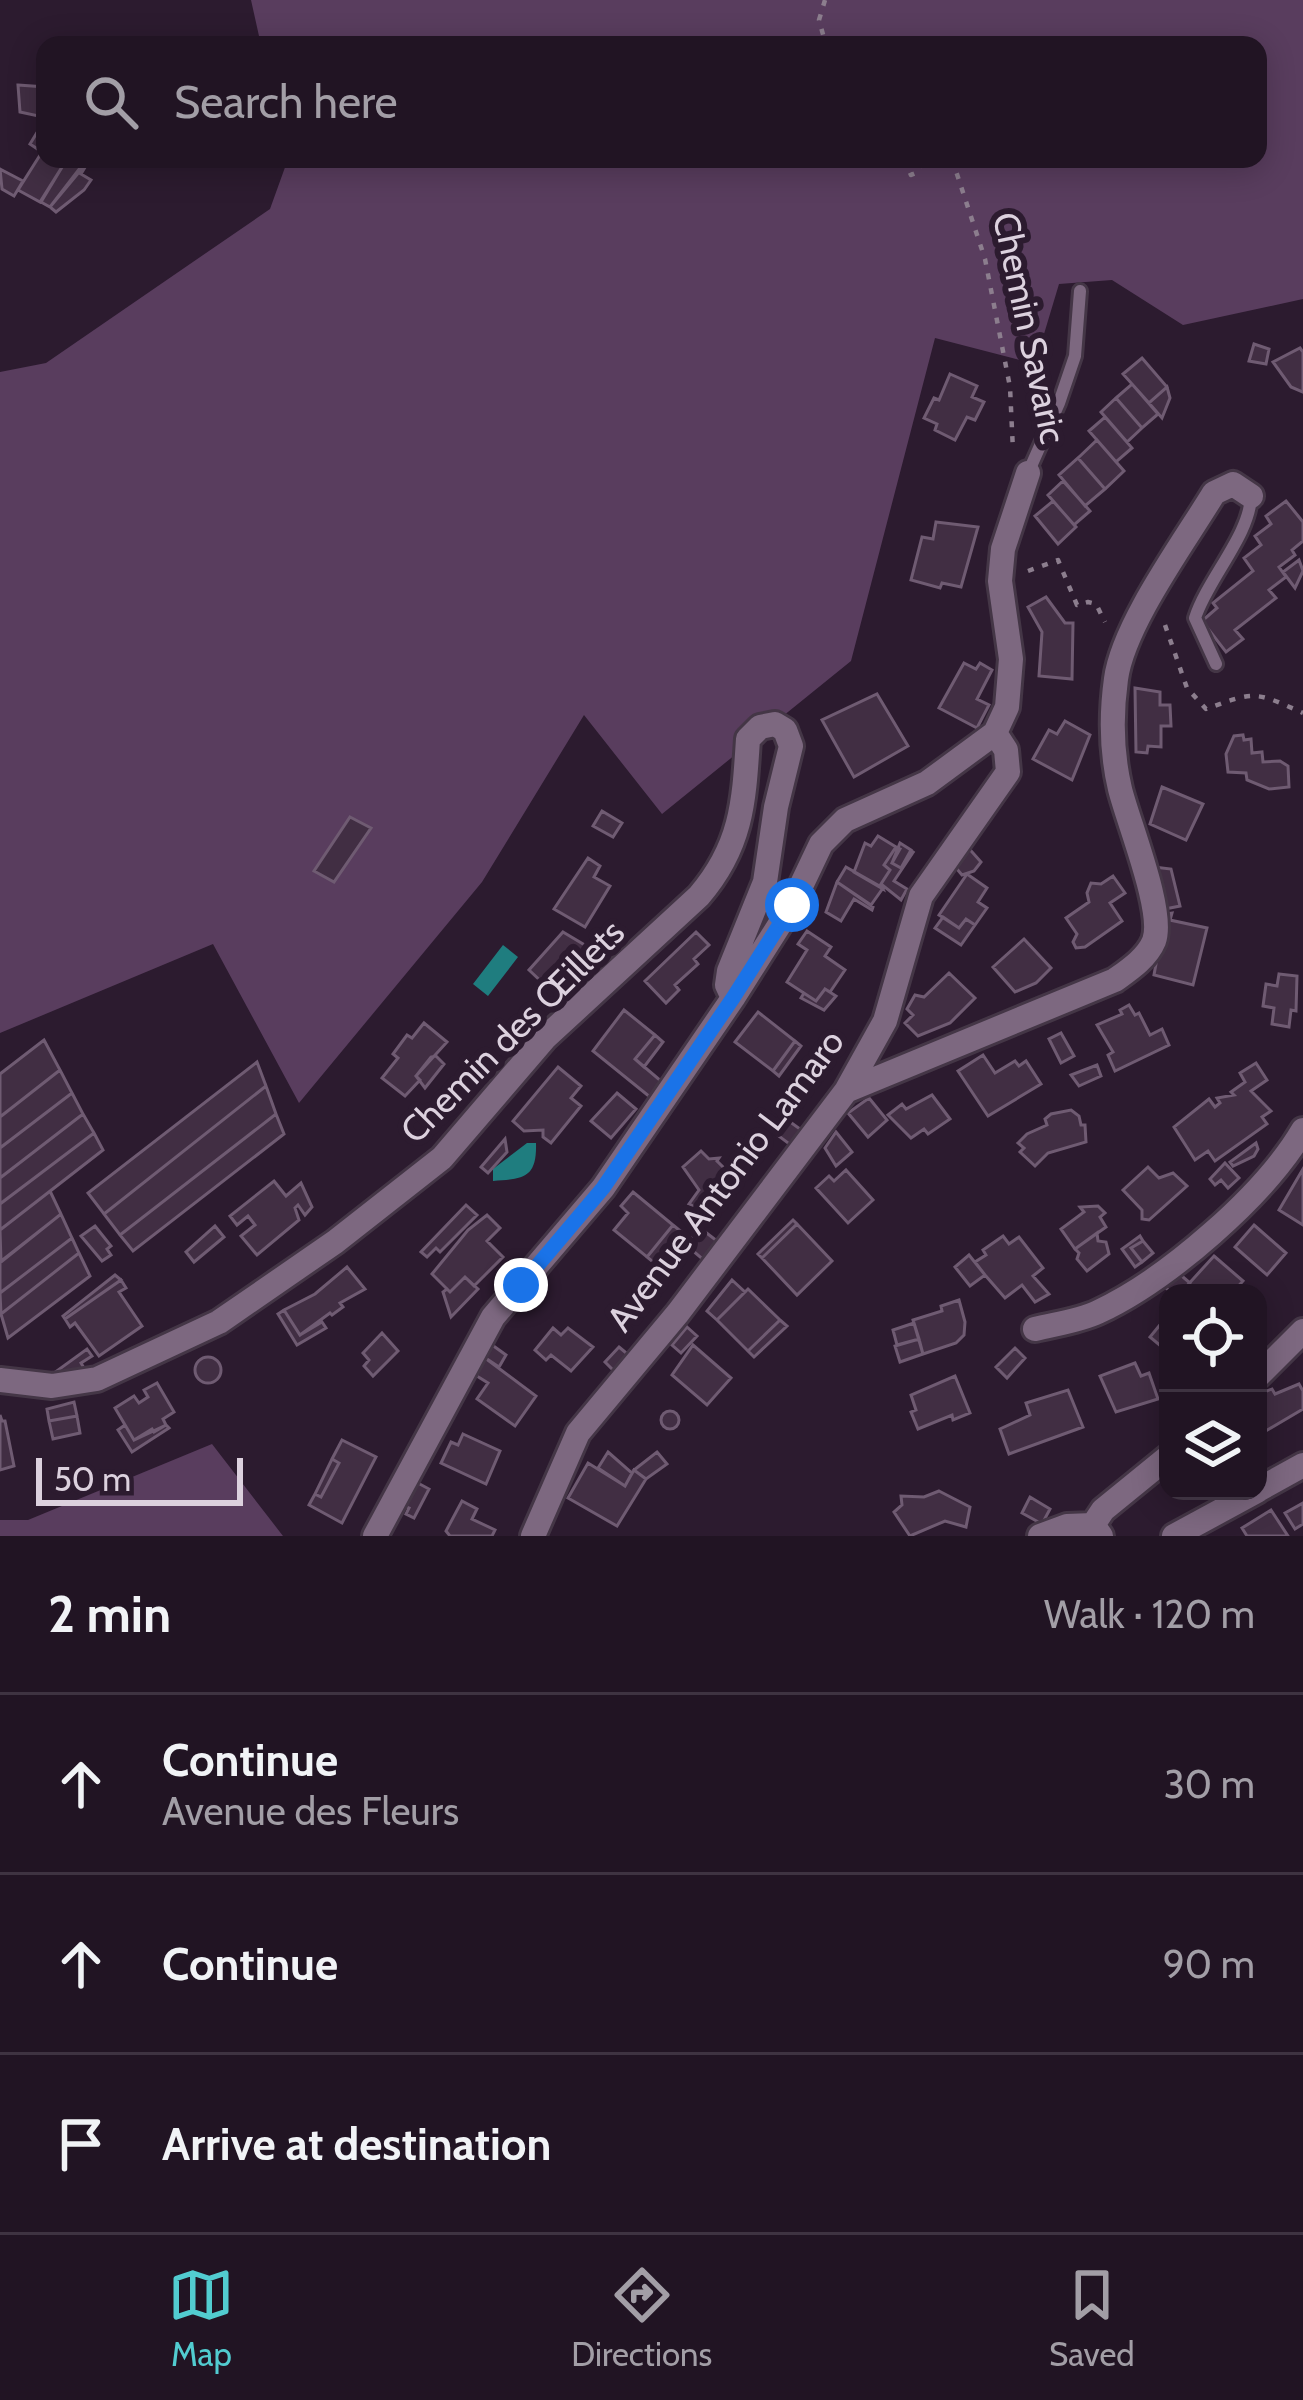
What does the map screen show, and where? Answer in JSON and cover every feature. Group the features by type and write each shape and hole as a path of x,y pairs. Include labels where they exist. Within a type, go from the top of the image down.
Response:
{"street":[{"name":"Chemin Savaric","path":"994,733 1007,706 1011,659 1000,581 1004,549 1028,473"},
{"path":"846,1091 1115,980 1138,963 1155,940 1153,901 1119,786 1113,721 1116,674 1127,640 1214,493 1233,484 1251,496"},
{"name":"Chemin des Œillets","path":"0,1380 52,1386 97,1379 219,1322 335,1242 442,1158 545,1038 721,871 734,843 741,810 748,739 760,727 775,724 785,730 790,746 765,882 729,971 727,985 733,998"},
{"path":"375,1536 494,1317 603,1188 792,905 821,844 845,820 927,783 994,733"},
{"name":"Avenue Antonio Lamaro","path":"533,1536 578,1433 678,1313 846,1091 885,1021 921,896 1008,772 1006,751 994,733"},
{"path":"1035,1329 1095,1314 1144,1285 1232,1214 1277,1169 1303,1130"},
{"path":"1267,1367 1303,1331"},
{"path":"1040,1536 1067,1526 1097,1531 1103,1510 1159,1464"},
{"path":"1267,1485 1303,1465"},
{"path":"1174,1536 1240,1500"}],"lane":[{"path":"1028,473 1060,403 1075,356 1080,291"},
{"path":"1216,664 1195,619 1202,595 1250,513 1251,496"}],"path":[{"path":"823,36 819,20 825,0"},
{"name":"Chemin Savaric","path":"955,168 985,259 1010,387 1015,459 1028,473"}],"shaded area":[{"path":"251,0 1303,0 1303,299 1183,325 1112,280 1059,284 1035,364 935,338 851,661 662,814 584,715 482,882 299,1103 213,944 0,1033 0,372 46,363 270,209 285,168 1267,168 1267,36 259,36"},
{"path":"503,945 518,957 488,996 473,984"},
{"path":"527,1143 536,1143 531,1170 520,1177 493,1181 493,1169"},
{"path":"212,1444 283,1536 0,1536 0,1520 28,1520"}],"building":[{"path":"18,85 36,86 36,115 20,112"},
{"path":"36,162 36,168 61,168 40,202 18,190"},
{"path":"62,168 80,168 50,207 41,202"},
{"path":"85,168 81,174 91,180 84,190 56,212 50,207"},
{"path":"0,169 23,181 14,196 2,189"},
{"path":"1254,344 1269,349 1266,364 1249,361"},
{"path":"1300,348 1303,392 1291,387 1273,362"},
{"path":"1142,358 1167,387 1149,403 1123,374"},
{"path":"950,374 977,386 972,397 984,402 975,420 967,417 955,440 924,418 934,398 939,400"},
{"path":"1132,384 1158,414 1142,428 1116,398"},
{"path":"1167,387 1170,398 1162,418 1149,403"},
{"path":"1116,398 1142,428 1127,442 1101,412"},
{"path":"1105,417 1132,448 1116,462 1089,431"},
{"path":"1097,440 1124,471 1105,489 1078,458"},
{"path":"1078,458 1105,489 1085,506 1059,475"},
{"path":"1063,481 1090,511 1074,525 1048,495"},
{"path":"1053,501 1076,527 1058,544 1035,516"},
{"path":"1286,501 1303,522 1303,541 1292,550 1295,555 1279,567 1286,577 1269,590 1276,598 1235,630 1243,639 1226,652 1202,621 1217,608 1213,603 1253,571 1244,558 1261,545 1255,536 1271,524 1266,516"},
{"path":"936,522 978,527 961,587 942,583 940,588 911,580 922,537 933,539"},
{"path":"1299,560 1303,571 1295,588 1283,572"},
{"path":"1046,597 1065,623 1073,623 1072,679 1039,676 1042,632 1028,607"},
{"path":"964,663 976,669 980,663 992,670 977,699 989,705 977,728 939,708"},
{"path":"1135,688 1160,692 1160,705 1170,705 1171,726 1161,726 1161,747 1148,746 1147,753 1136,752"},
{"path":"877,694 908,746 854,777 822,720"},
{"path":"1065,721 1090,735 1072,780 1033,759 1049,730 1057,734"},
{"path":"1243,735 1244,740 1251,739 1252,753 1262,752 1263,762 1280,761 1288,766 1289,787 1269,789 1247,780 1246,773 1228,772 1226,754 1234,736"},
{"path":"1162,787 1203,804 1186,840 1150,824"},
{"path":"602,811 622,823 613,837 593,826"},
{"path":"350,817 371,828 334,882 314,871"},
{"path":"878,836 896,847 884,865 890,870 881,884 883,889 854,872 865,843 871,846"},
{"path":"900,843 911,850 901,868 892,863"},
{"path":"965,844 981,862 962,875 951,862"},
{"path":"896,847 900,849 892,863 901,868 914,851 894,881 907,889 901,900 881,884 890,870 884,865"},
{"path":"588,858 600,866 594,877 610,886 585,927 554,909"},
{"path":"1146,866 1171,869 1180,906 1160,910"},
{"path":"846,867 883,888 871,905 837,882"},
{"path":"967,874 987,888 978,902 987,908 975,925 966,919 959,928 939,915"},
{"path":"1113,876 1125,893 1110,903 1122,921 1085,947 1076,948 1077,934 1066,918 1089,902 1091,883 1101,884"},
{"path":"837,882 872,910 854,899 841,921 826,912"},
{"path":"1172,913 1170,920 1207,928 1193,985 1154,975 1165,914"},
{"path":"943,917 959,928 966,919 975,925 961,945 935,928"},
{"path":"807,931 831,947 825,956 845,970 830,992 825,989 816,1001 787,982 807,950 798,944"},
{"path":"563,932 593,950 581,965 569,956 544,984 529,970"},
{"path":"696,932 709,945 694,959 698,964 675,985 679,990 666,1003 645,981"},
{"path":"1024,939 1051,968 1036,983 1015,992 993,967"},
{"path":"949,973 975,998 950,1023 918,1036 905,1023 913,1015 907,1009 915,995 924,997"},
{"path":"1279,974 1297,976 1296,1011 1291,1010 1289,1027 1272,1024 1274,1008 1263,1006 1266,984 1277,986"},
{"path":"825,989 836,996 824,1010 801,998 804,993 816,1001"},
{"path":"1129,1005 1135,1015 1139,1013 1150,1035 1162,1029 1169,1045 1115,1071 1108,1055 1113,1052 1097,1025 1122,1014 1120,1010"},
{"path":"624,1010 655,1035 635,1059 661,1081 650,1097 593,1051"},
{"path":"758,1012 795,1041 773,1071 735,1042"},
{"path":"424,1023 447,1042 405,1096 382,1078 398,1058 393,1054 407,1035 412,1038"},
{"path":"1061,1033 1074,1056 1061,1063 1049,1039"},
{"path":"655,1035 663,1042 644,1067 635,1059"},
{"path":"44,1040 60,1070 0,1117 0,1074"},
{"path":"795,1041 801,1046 779,1076 773,1071"},
{"path":"983,1055 995,1073 1015,1061 1019,1066 1026,1061 1041,1084 988,1116 958,1071"},
{"path":"436,1056 444,1064 425,1088 416,1076"},
{"path":"257,1062 266,1086 104,1214 88,1193"},
{"path":"1256,1063 1267,1080 1251,1091 1271,1111 1262,1117 1267,1124 1215,1161 1208,1151 1195,1160 1174,1127 1209,1099 1215,1107 1220,1103 1217,1098 1234,1095 1231,1092 1245,1082 1240,1073"},
{"path":"1097,1065 1101,1076 1079,1086 1071,1075"},
{"path":"558,1067 581,1086 571,1098 581,1106 551,1143 543,1137 543,1130 524,1131 513,1121"},
{"path":"60,1070 72,1093 0,1148 0,1117"},
{"path":"266,1086 276,1114 120,1235 104,1214"},
{"path":"72,1093 83,1114 0,1178 0,1148"},
{"path":"617,1093 636,1109 611,1138 591,1121"},
{"path":"932,1095 950,1119 928,1134 924,1129 911,1138 888,1115 902,1104 906,1109"},
{"path":"869,1098 887,1120 868,1137 848,1113"},
{"path":"1071,1110 1085,1125 1086,1142 1048,1153 1035,1166 1020,1152 1024,1148 1018,1143 1047,1125 1045,1119 1051,1114"},
{"path":"83,1114 94,1133 0,1204 0,1178"},
{"path":"276,1114 284,1134 133,1251 120,1235"},
{"path":"786,1119 807,1134 796,1149 776,1134"},
{"path":"836,1132 852,1152 836,1166 825,1148"},
{"path":"94,1133 103,1150 0,1230 0,1204"},
{"path":"505,1139 507,1152 488,1173 481,1167"},
{"path":"1256,1143 1254,1156 1233,1166 1230,1162"},
{"path":"701,1151 709,1159 719,1158 726,1170 710,1185 716,1192 707,1204 695,1207 689,1204 699,1190 683,1167"},
{"path":"1225,1163 1239,1178 1228,1188 1221,1180 1215,1185 1210,1179"},
{"path":"1148,1167 1159,1178 1173,1173 1187,1186 1149,1220 1142,1219 1142,1210 1123,1190"},
{"path":"1303,1169 1303,1225 1279,1210"},
{"path":"846,1170 873,1200 848,1223 816,1188 829,1176 834,1181"},
{"path":"274,1181 286,1196 301,1183 312,1207 305,1215 298,1205 299,1220 257,1255 241,1236 255,1225 248,1216 237,1225 230,1216"},
{"path":"50,1191 61,1214 1,1262 0,1230"},
{"path":"633,1192 673,1225 647,1257 614,1230 628,1213 621,1206"},
{"path":"466,1205 477,1215 440,1252 436,1248 427,1257 421,1252"},
{"path":"1098,1206 1105,1213 1100,1217 1106,1227 1075,1249 1061,1229 1084,1212 1080,1207"},
{"path":"61,1214 72,1238 0,1293 0,1262"},
{"path":"487,1215 500,1228 487,1241 503,1257 474,1286 465,1277 450,1292 432,1274 468,1230"},
{"path":"793,1220 797,1224 762,1258 758,1254"},
{"path":"797,1224 832,1261 797,1295 762,1258"},
{"path":"673,1225 684,1234 658,1266 647,1257"},
{"path":"1254,1225 1286,1253 1267,1275 1235,1247"},
{"path":"95,1226 111,1246 107,1249 111,1255 102,1261 81,1236"},
{"path":"215,1226 224,1237 194,1262 186,1252"},
{"path":"700,1228 721,1244 706,1262 686,1245"},
{"path":"1097,1233 1109,1254 1087,1271 1075,1249"},
{"path":"1003,1236 1009,1244 1019,1237 1043,1268 1033,1276 1049,1294 1035,1302 1022,1285 1005,1298 985,1275 975,1262"},
{"path":"1140,1236 1143,1241 1131,1248 1142,1262 1135,1267 1122,1249"},
{"path":"72,1238 79,1253 1,1314 0,1293"},
{"path":"1143,1241 1153,1253 1142,1262 1131,1248"},
{"path":"79,1253 90,1276 8,1338 1,1314"},
{"path":"969,1255 985,1275 970,1286 955,1267"},
{"path":"1214,1256 1243,1281 1240,1284 1189,1284"},
{"path":"347,1267 365,1289 300,1335 284,1310 315,1294"},
{"path":"1176,1271 1190,1283 1161,1284"},
{"path":"115,1275 121,1280 65,1319 63,1316"},
{"path":"465,1277 478,1289 451,1317 443,1292 450,1292"},
{"path":"121,1280 126,1288 119,1292 142,1326 99,1356 75,1323 70,1327 65,1319"},
{"path":"732,1280 745,1292 717,1320 707,1311"},
{"path":"748,1289 780,1320 748,1351 717,1320"},
{"path":"959,1300 964,1335 956,1343 923,1354 913,1320"},
{"path":"284,1310 300,1335 322,1322 326,1328 297,1345 278,1314"},
{"path":"780,1320 787,1326 754,1357 748,1351"},
{"path":"914,1323 919,1339 897,1345 893,1330"},
{"path":"687,1327 697,1336 681,1353 672,1345"},
{"path":"553,1328 561,1335 568,1328 593,1347 571,1371 551,1355 546,1360 535,1350"},
{"path":"382,1333 398,1351 373,1376 364,1366 369,1360 363,1353"},
{"path":"919,1339 923,1354 900,1362 895,1346"},
{"path":"488,1342 506,1355 499,1367 481,1355"},
{"path":"693,1345 731,1378 707,1405 672,1375"},
{"path":"619,1347 631,1357 616,1373 605,1362"},
{"path":"1015,1348 1025,1358 1007,1378 996,1367"},
{"path":"87,1349 92,1356 81,1363 88,1375 47,1378"},
{"path":"481,1355 536,1396 515,1426 477,1399 488,1383 472,1373"},
{"path":"208,1357 221,1370 208,1383 195,1370"},
{"path":"1135,1363 1141,1376 1149,1373 1158,1399 1116,1412 1100,1376"},
{"path":"955,1376 970,1413 918,1429 911,1395"},
{"path":"157,1383 174,1412 163,1419 166,1425 134,1440 115,1408 134,1396 139,1403 148,1397 144,1390"},
{"path":"1299,1384 1303,1409 1267,1430 1267,1391 1275,1394"},
{"path":"1068,1390 1083,1427 1009,1454 1000,1429 1030,1415 1026,1403"},
{"path":"74,1402 77,1416 49,1421 47,1409"},
{"path":"670,1411 679,1420 670,1429 661,1420"},
{"path":"0,1415 14,1466 0,1470"},
{"path":"77,1416 80,1433 53,1439 49,1421"},
{"path":"125,1425 134,1440 152,1429 169,1428 132,1452 118,1430"},
{"path":"463,1434 500,1451 486,1484 441,1463 451,1442 458,1445"},
{"path":"342,1440 376,1457 342,1523 309,1505 315,1494 321,1497 339,1463 332,1459"},
{"path":"608,1452 632,1473 625,1486 598,1468"},
{"path":"657,1452 667,1464 646,1479 634,1470"},
{"path":"332,1459 339,1463 321,1497 315,1494"},
{"path":"588,1463 625,1486 634,1470 646,1479 617,1526 568,1498"},
{"path":"416,1482 429,1489 414,1518 404,1506"},
{"path":"939,1491 970,1507 966,1527 945,1521 910,1536 894,1512 902,1505 901,1496 924,1497"},
{"path":"1030,1497 1050,1509 1042,1524 1022,1513"},
{"path":"462,1501 477,1509 472,1519 495,1530 492,1536 450,1536 446,1531"},
{"path":"1303,1503 1303,1524 1295,1529 1285,1513"},
{"path":"1271,1510 1288,1536 1247,1536 1242,1528"}],"route":[{"path":"521,1285 603,1188 792,905"}]}
